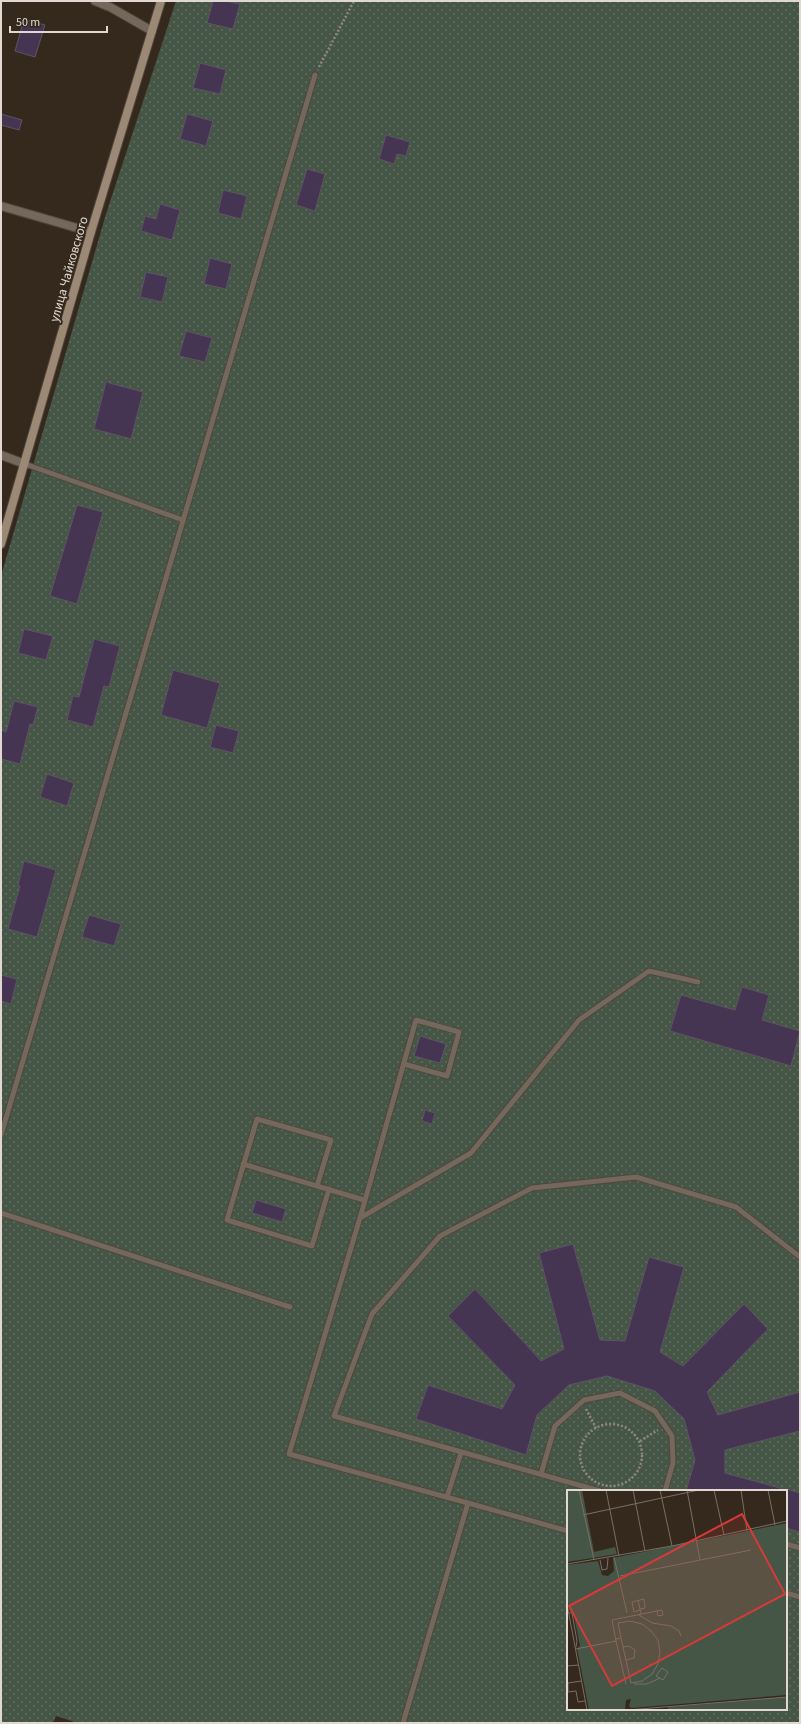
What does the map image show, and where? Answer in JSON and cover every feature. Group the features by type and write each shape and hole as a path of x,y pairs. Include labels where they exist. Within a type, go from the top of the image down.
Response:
{"street":[{"path":"95,1 110,7 152,31"},
{"name":"улица Чайковского","path":"1,544 91,232 161,1"},
{"path":"1,206 91,232"},
{"path":"1,455 24,464"}],"lane":[{"path":"1,1135 315,75"},
{"path":"24,464 183,520"},
{"path":"360,1218 471,1153 579,1020 649,971 698,982"},
{"path":"404,1064 447,1076 460,1032 416,1020 360,1218 290,1454 567,1531"},
{"path":"317,1186 330,1140 257,1119 226,1220 312,1246 329,1189"},
{"path":"243,1164 364,1200"},
{"path":"597,1490 334,1416 372,1314 440,1236 532,1188 636,1177 736,1207 800,1257"},
{"path":"1,1213 290,1307"},
{"path":"541,1474 555,1426 584,1400 620,1393 655,1411 672,1436 673,1463 665,1490"},
{"path":"447,1497 461,1453"},
{"path":"403,1723 468,1503"},
{"path":"787,1544 800,1548"},
{"path":"787,1594 800,1598"}],"path":[{"path":"315,75 354,1"},
{"path":"582,1402 596,1428"},
{"path":"612,1423 622,1425 631,1430 640,1441 643,1456 641,1466 635,1476 627,1483 616,1486 606,1486 595,1482 587,1475 582,1466 580,1455 581,1444 586,1436 602,1424 612,1423"},
{"path":"640,1441 664,1426"}],"green space":[{"path":"176,1 800,1 800,1723 78,1723 56,1716 53,1723 1,1723 1,576 106,214"}],"building":[{"path":"213,1 226,1 240,4 233,29 207,23"},
{"path":"24,19 45,25 35,57 15,51"},
{"path":"200,63 226,70 220,94 193,88"},
{"path":"1,114 22,120 19,130 1,125"},
{"path":"187,114 213,121 206,146 180,139"},
{"path":"386,135 410,142 406,156 397,154 394,164 379,159"},
{"path":"307,169 325,174 315,211 296,205"},
{"path":"223,190 247,196 241,219 218,213"},
{"path":"160,204 180,210 172,240 141,231 145,216 156,219"},
{"path":"210,258 232,264 226,289 204,284"},
{"path":"146,272 168,277 162,302 140,297"},
{"path":"186,331 212,338 205,362 179,356"},
{"path":"106,382 143,392 131,439 94,429"},
{"path":"77,505 103,512 77,604 50,596"},
{"path":"24,629 53,636 46,660 18,653"},
{"path":"94,639 120,646 109,687 104,686 93,727 67,720 73,696 79,697"},
{"path":"173,670 220,683 207,728 161,715"},
{"path":"14,701 38,707 33,725 30,724 20,764 1,759 1,730 6,732"},
{"path":"216,725 239,731 233,753 210,747"},
{"path":"47,774 74,783 67,806 40,797"},
{"path":"24,861 56,870 37,937 8,929 20,886 18,885"},
{"path":"89,915 121,924 114,946 82,937"},
{"path":"1,975 17,979 11,1004 1,1001"},
{"path":"742,987 769,995 762,1020 800,1031 791,1066 670,1031 681,995 735,1010"},
{"path":"420,1036 446,1044 440,1063 414,1056"},
{"path":"425,1110 435,1113 432,1124 422,1121"},
{"path":"256,1200 286,1209 282,1222 252,1213"},
{"path":"573,1244 600,1340 625,1341 649,1257 684,1267 660,1352 683,1366 744,1304 768,1329 707,1392 718,1415 800,1392 800,1431 725,1450 725,1473 780,1488 780,1490 686,1490 695,1460 684,1419 655,1391 607,1376 569,1385 537,1415 526,1455 416,1419 428,1385 502,1409 515,1385 448,1316 475,1289 541,1361 564,1349 539,1253"},
{"path":"786,1490 800,1493 800,1532 787,1528"}]}
